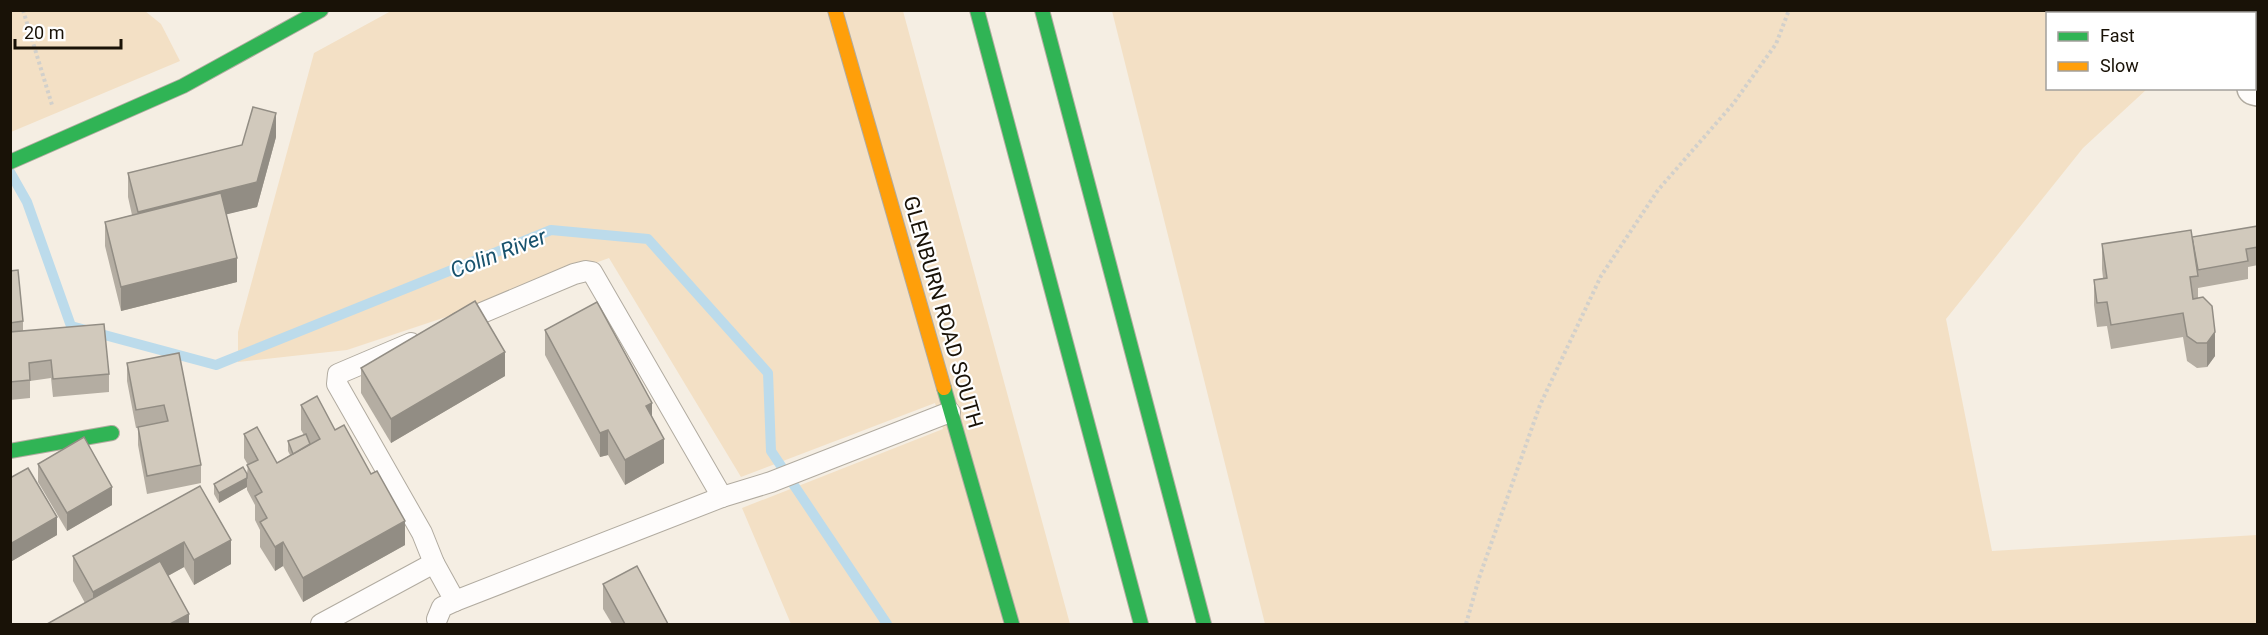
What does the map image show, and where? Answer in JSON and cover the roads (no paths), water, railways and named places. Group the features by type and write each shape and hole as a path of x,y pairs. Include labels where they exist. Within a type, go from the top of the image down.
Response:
{"main road":[{"path":"10,162 183,87 321,10"},
{"name":"GLENBURN ROAD SOUTH","path":"835,10 1012,624"},
{"path":"977,10 1141,624"},
{"path":"1042,10 1204,624"},
{"path":"10,451 112,433"}],"lane":[{"path":"445,328 574,274 592,272 722,497"},
{"path":"424,338 338,374 337,384 422,533 434,563 455,601"},
{"path":"437,619 442,607 455,601 722,497 771,482 950,412"},
{"path":"321,624 434,563"}],"waterway":[{"name":"Colin River","path":"10,172 27,202 71,326 216,365 551,230 648,239 768,373 771,451 887,624"}]}
